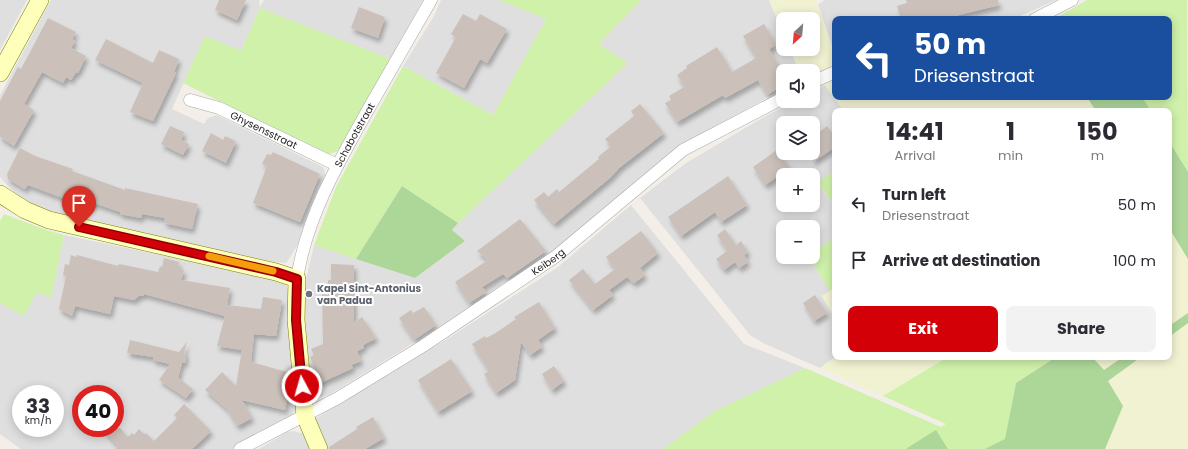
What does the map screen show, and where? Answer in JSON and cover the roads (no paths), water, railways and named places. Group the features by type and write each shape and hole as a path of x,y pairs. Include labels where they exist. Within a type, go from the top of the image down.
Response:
{"street":[{"path":"0,74 40,0"},
{"name":"Schabotstraat","path":"297,279 299,264 316,214 336,165 431,0"},
{"path":"1040,16 1072,0"},
{"path":"820,79 832,73"},
{"name":"Ghysensstraat","path":"190,100 219,108 336,165"},
{"name":"Keiberg","path":"240,449 338,398 423,346 555,257 683,150 776,102"},
{"path":"0,194 25,210 49,220 276,272 297,279 296,320 305,416 320,449"}],"place":[{"name":"Kapel Sint-Antonius van Padua","path":"309,294"}]}
